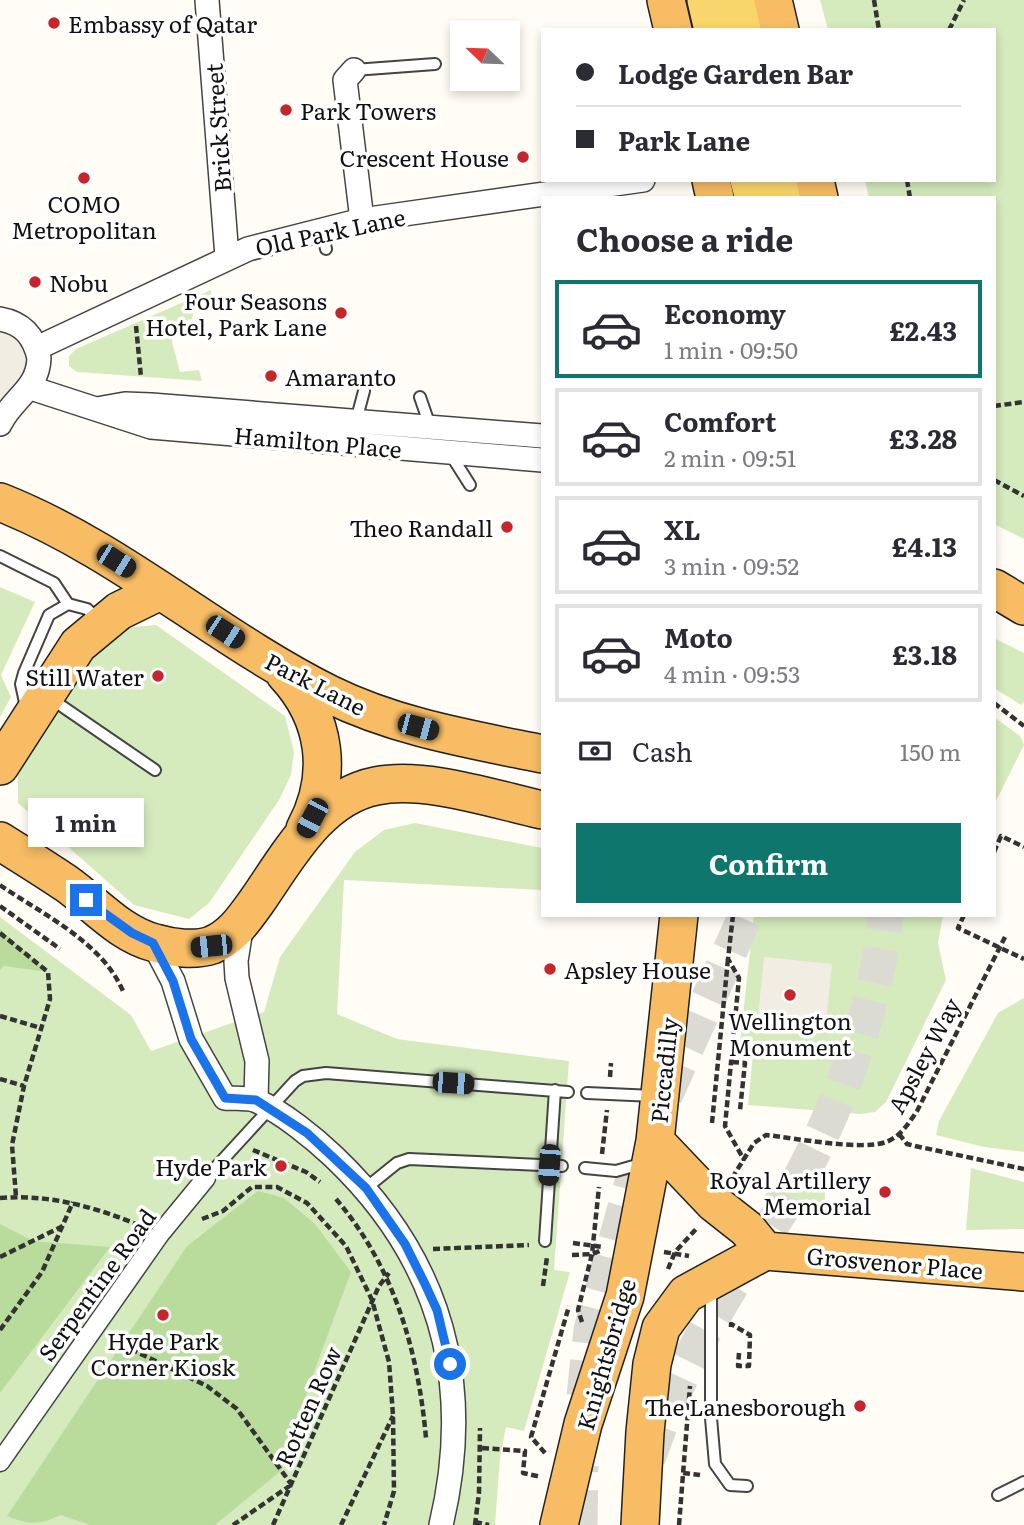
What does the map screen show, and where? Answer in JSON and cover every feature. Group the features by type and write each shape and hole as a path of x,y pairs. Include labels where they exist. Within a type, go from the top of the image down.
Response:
{"highway":[{"path":"666,0 673,28"},
{"path":"774,0 780,28"},
{"name":"Park Lane","path":"7,499 99,550 268,660 330,694 401,723 541,754"},
{"path":"996,588 1024,606"},
{"path":"0,766 78,645 101,623 160,591"},
{"path":"268,660 301,690 319,727 323,776 316,807 300,840"},
{"path":"0,824 11,848 69,886 103,914 153,943 184,948 211,946 242,923 300,840 323,814 345,797 373,786 404,782 541,810"},
{"name":"Piccadilly","path":"653,1150 679,917"},
{"path":"653,1150 753,1235 765,1251 736,1269 710,1278"},
{"name":"Knightsbridge","path":"559,1525 583,1424 625,1296 653,1150"},
{"name":"Grosvenor Place","path":"765,1251 1024,1272"},
{"name":"Knightsbridge","path":"640,1525 651,1375 659,1334 670,1313 686,1294 710,1278"}],"main road":[{"path":"705,0 712,28"},
{"path":"737,0 744,28"}],"street":[{"name":"Brick Street","path":"207,0 227,257"},
{"path":"354,70 345,80 362,220"},
{"name":"Old Park Lane","path":"37,348 227,257 324,239 362,220 629,182"},
{"path":"0,319 20,326 37,348 39,368 0,424"},
{"name":"Hamilton Place","path":"17,397 97,409 151,427 541,460"},
{"name":"Hamilton Place","path":"97,409 125,404 151,405 541,436"},
{"path":"242,923 236,961 237,978 257,1061 262,1104"},
{"path":"153,943 173,981 191,1039 225,1098 262,1104 307,1133 366,1188 407,1249 426,1286 437,1310 450,1364 455,1424 448,1497 441,1525"},
{"name":"Serpentine Road","path":"0,1462 160,1234 206,1178"}],"lane":[{"path":"354,70 435,64"},
{"path":"356,421 364,391"},
{"path":"420,397 430,426"},
{"path":"448,452 470,485"},
{"path":"0,556 54,583 68,604 86,609 101,623"},
{"path":"68,604 49,615 21,684 36,707 155,770"},
{"name":"Serpentine Road","path":"206,1178 240,1140 262,1104 303,1076 326,1073 568,1091"},
{"path":"546,1247 555,1090"},
{"path":"587,1093 661,1096"},
{"path":"585,1168 624,1170 653,1150"},
{"path":"366,1188 397,1163 409,1159 562,1166"},
{"path":"710,1278 711,1418 715,1464 730,1485 747,1486"},
{"path":"998,1495 1024,1482"}],"path":[{"path":"874,0 879,28"},
{"path":"950,28 964,0"},
{"path":"136,324 141,377"},
{"path":"996,406 1024,402"},
{"path":"996,481 1024,496"},
{"path":"996,705 1024,726"},
{"path":"996,847 1001,836 1024,847"},
{"path":"0,885 99,955 114,970 123,991"},
{"path":"0,906 60,950"},
{"path":"712,1123 733,917"},
{"path":"963,917 958,929 1024,959"},
{"path":"0,933 48,972 50,999 24,1086 12,1145 16,1197"},
{"name":"Apsley Way","path":"735,1174 754,1143 766,1135 861,1144 887,1142 899,1134 917,1111 1004,937"},
{"path":"728,958 739,978 725,1126 744,1160"},
{"path":"0,1017 41,1028"},
{"path":"732,1062 745,1063 740,1110"},
{"path":"0,1079 24,1086"},
{"path":"899,1134 907,1144 1023,1169"},
{"path":"240,1140 256,1152 306,1172 318,1180 354,1220 387,1274 413,1357 423,1402 427,1446"},
{"path":"0,1198 73,1202 160,1234 223,1211 252,1187 277,1187 307,1203 345,1246 372,1300 389,1362 394,1491 384,1525"},
{"path":"0,1330 42,1272 73,1202"},
{"path":"0,1256 65,1225"},
{"path":"675,1252 695,1231"},
{"path":"572,1255 592,1254 607,1247 573,1243"},
{"path":"424,1253 450,1246 523,1246"},
{"path":"542,1286 546,1247"},
{"path":"585,1329 578,1310 592,1254"},
{"name":"Rotten Row","path":"273,1525 372,1300 387,1274"},
{"path":"551,1458 531,1437 569,1306"},
{"path":"731,1324 750,1335 749,1366 738,1366 739,1353"},
{"path":"92,1331 174,1368 207,1386 237,1409 291,1485 233,1525"},
{"path":"678,1525 690,1381"},
{"path":"341,1525 393,1415"},
{"path":"481,1448 525,1451 523,1473 545,1478"},
{"path":"683,1473 697,1475"},
{"path":"475,1522 489,1525"}],"green space":[{"path":"820,0 1024,0 1024,539 996,525 996,196 869,196 865,182 996,182 996,28 827,28"},
{"path":"211,290 212,304 195,306 192,319 176,322 172,342 180,372 199,370 202,381 77,372 69,366 69,356 76,349"},
{"path":"0,587 35,602 1,675 11,697 0,717"},
{"path":"156,625 285,716 294,752 291,775 279,800 209,903 189,919 134,905 18,803 18,773 92,658 124,628"},
{"path":"996,639 1024,653 1024,702 1021,705 996,689"},
{"path":"996,718 1020,736 1024,745 996,801"},
{"name":"Hyde Park","path":"415,823 541,848 541,890 344,880 337,1014 397,1039 569,1061 554,1270 570,1272 524,1431 506,1427 500,1458 495,1525 0,1525 0,917 131,1015 151,1051 264,1012 280,957 355,852 384,830"},
{"path":"754,917 943,917 938,943 946,980 886,1102 875,1112 861,1114 748,1105 754,1044 740,1043"},
{"path":"0,929 48,972 4,966 0,970"},
{"path":"1024,998 1024,1152 984,1147 936,1135 939,1121 998,1013"},
{"path":"971,1168 1024,1182 1024,1229 966,1230"},
{"path":"787,1171 825,1178 825,1217 785,1213 760,1200"},
{"path":"258,1191 284,1198 315,1224 351,1272 311,1380 282,1470 215,1525 90,1525 61,1515 34,1523 7,1516 187,1246"},
{"path":"0,1224 33,1241 110,1247 0,1393"}],"shaded area":[{"path":"0,319 39,358 0,405"},
{"path":"764,957 832,964 825,1033 757,1026"}],"tunnel":[{"path":"665,1096 745,917"},
{"path":"648,1459 665,1413 697,1346 734,1282 793,1191 830,1116 866,1017 886,917"},
{"path":"584,1396 591,1330 634,1175"},
{"path":"580,1525 581,1466"}],"place":[{"name":"Embassy of Qatar","path":"54,23"},
{"name":"Park Towers","path":"286,110"},
{"name":"Crescent House","path":"523,157"},
{"name":"COMO Metropolitan","path":"84,178"},
{"name":"Nobu","path":"35,282"},
{"name":"Four Seasons Hotel, Park Lane","path":"341,313"},
{"name":"Amaranto","path":"271,376"},
{"name":"Theo Randall","path":"507,527"},
{"name":"Still Water","path":"158,676"},
{"name":"Apsley House","path":"550,969"},
{"name":"Wellington Monument","path":"790,995"},
{"name":"Hyde Park","path":"281,1166"},
{"name":"Royal Artillery Memorial","path":"885,1192"},
{"name":"Hyde Park Corner Kiosk","path":"163,1315"},
{"name":"The Lanesborough","path":"860,1406"}],"route":[{"path":"86,900 132,933 153,943 173,981 191,1039 225,1098 256,1100 307,1133 366,1188 413,1258 437,1310 450,1364"}]}
